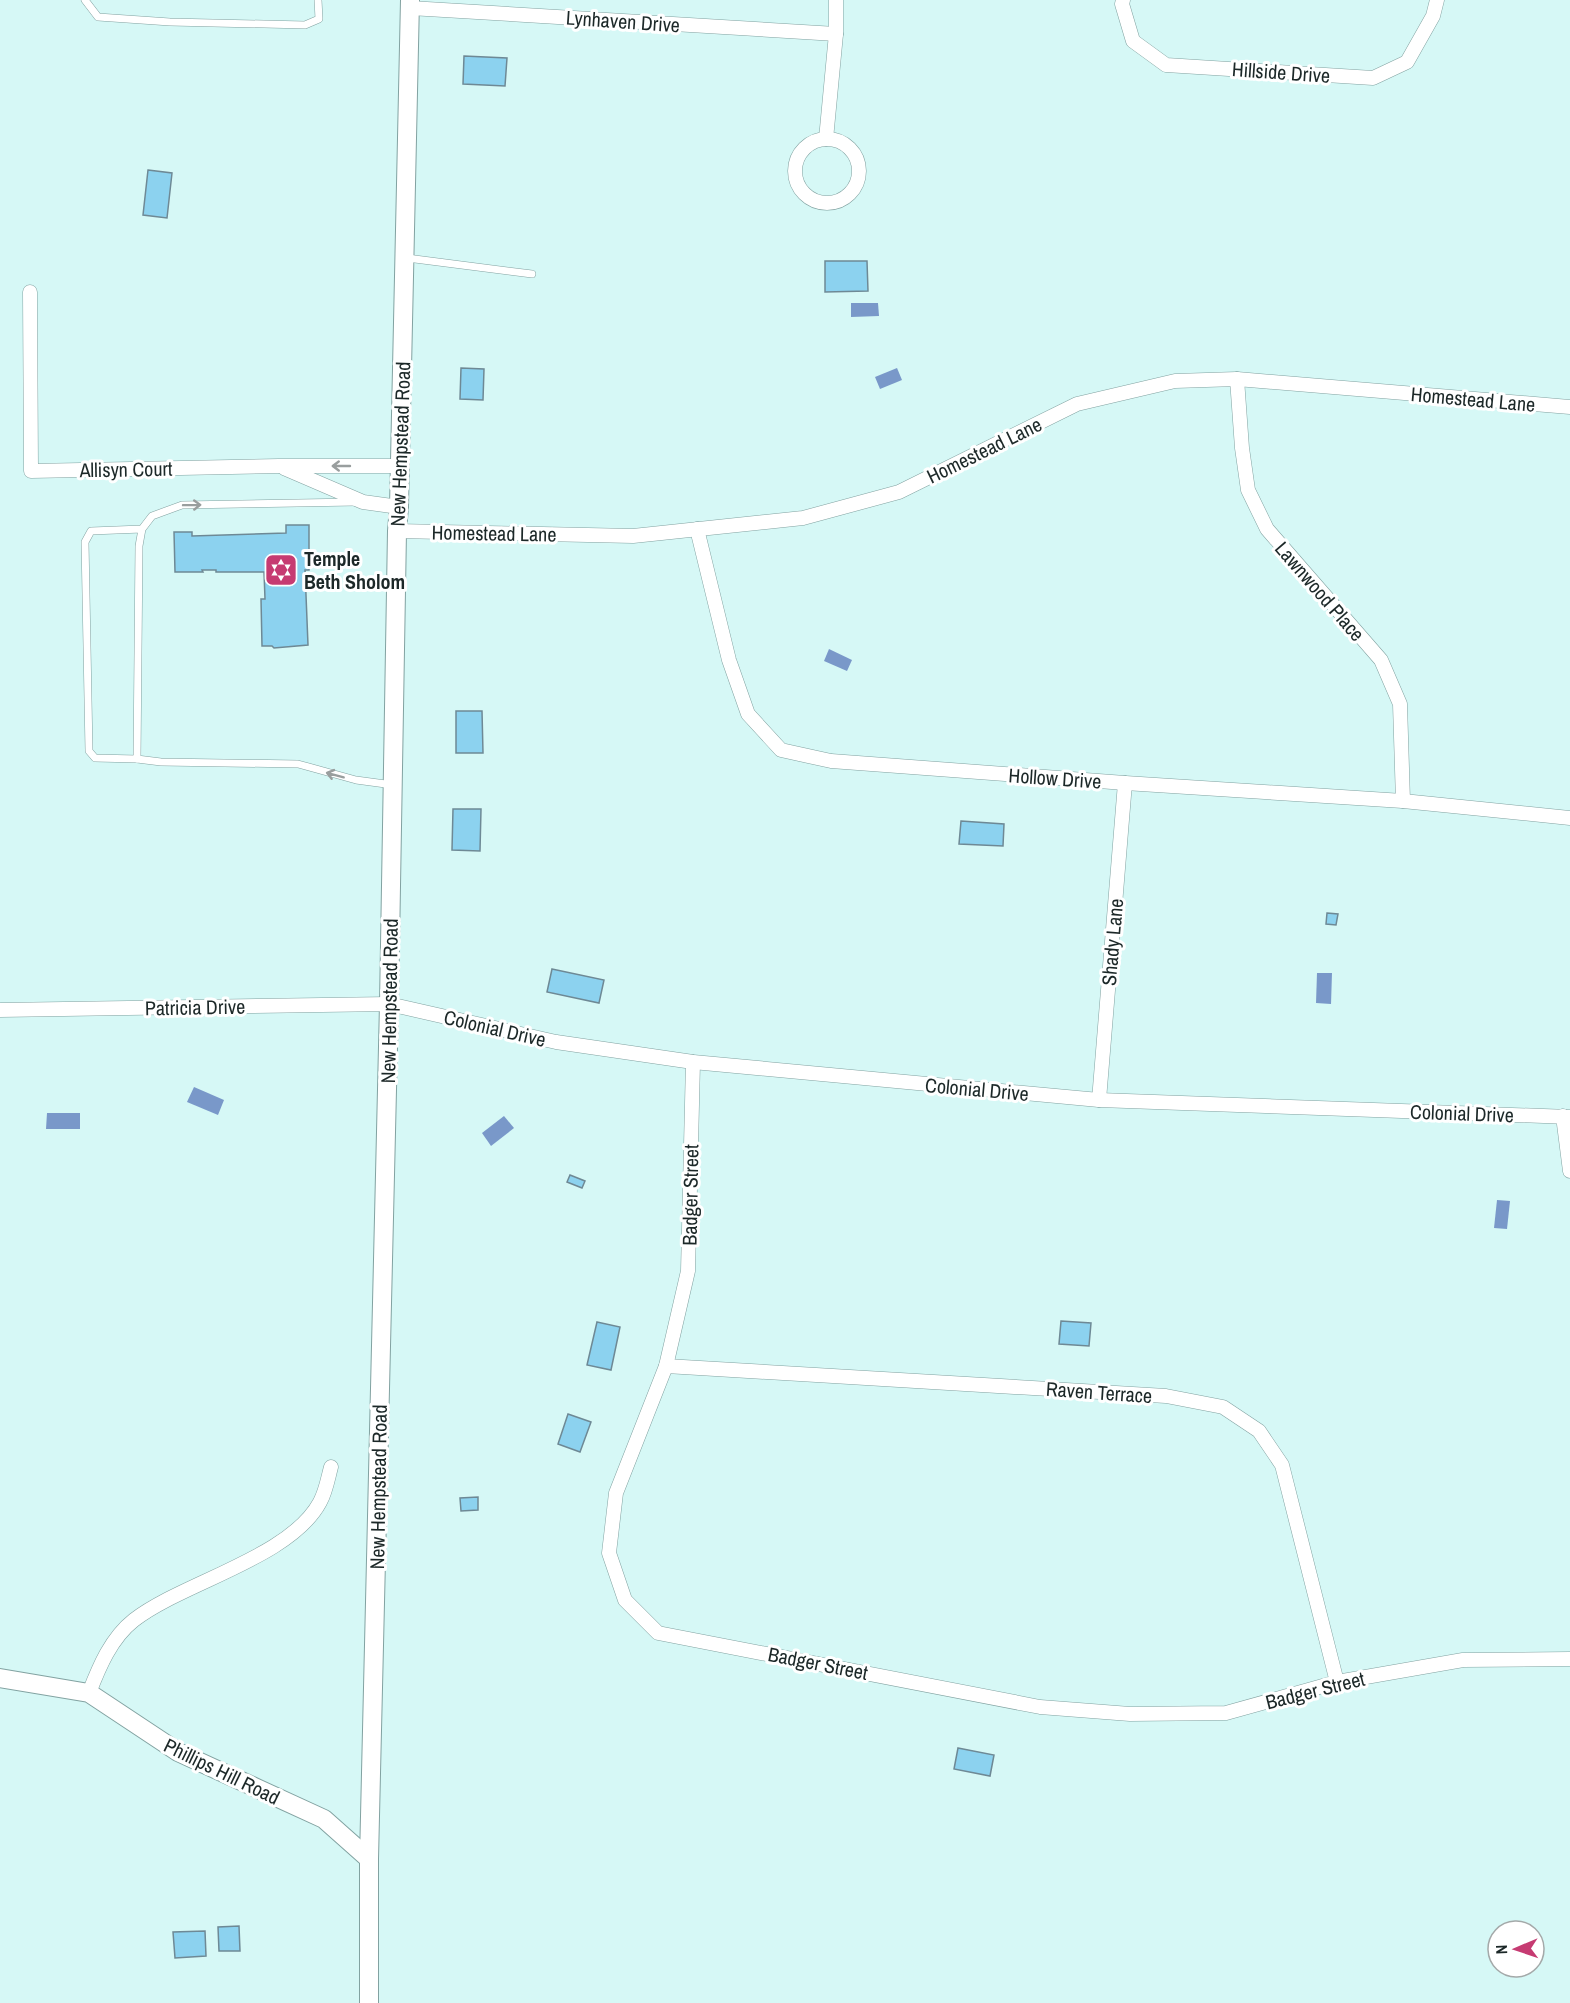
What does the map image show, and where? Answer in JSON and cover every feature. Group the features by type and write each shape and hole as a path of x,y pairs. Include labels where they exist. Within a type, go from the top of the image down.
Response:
{"street":[{"path":"826,139 836,34 836,0"},
{"name":"Hillside Drive","path":"1123,0 1122,4 1133,41 1167,65 1373,78 1407,62 1433,16 1437,0"},
{"name":"Lynhaven Drive","path":"410,4 836,34"},
{"name":"New Hempstead Road","path":"369,2003 369,1859 410,4"},
{"path":"826,139 844,144 852,152 858,162 859,175 856,186 849,195 836,202 824,204 810,200 802,192 796,181 794,170 797,159 805,147 815,141 826,139"},
{"name":"Allisyn Court","path":"30,292 32,471 400,466"},
{"name":"Homestead Lane","path":"397,531 633,536 803,518 899,492 1077,404 1175,381 1237,378 1570,407"},
{"name":"Lawnwood Place","path":"1237,378 1242,448 1248,490 1267,529 1381,660 1400,704 1403,801"},
{"path":"279,466 363,502 399,507"},
{"name":"Hollow Drive","path":"697,529 729,660 748,714 781,750 831,761 1403,801 1570,818"},
{"name":"Shady Lane","path":"1099,1100 1125,783"},
{"name":"Colonial Drive","path":"389,1004 556,1042 693,1062 1099,1100 1566,1117"},
{"name":"Patricia Drive","path":"0,1010 389,1004"},
{"name":"Badger Street","path":"693,1062 688,1271 666,1366 616,1493 609,1553 625,1600 658,1633 1040,1707 1119,1713 1227,1713 1337,1682 1463,1660 1570,1659"},
{"path":"1566,1117 1570,1172"},
{"name":"Raven Terrace","path":"666,1366 1166,1396 1223,1407 1259,1431 1282,1465 1337,1682"},
{"path":"89,1693 98,1668 115,1641 132,1622 150,1609 285,1538 299,1527 320,1502 331,1467"},
{"name":"Phillips Hill Road","path":"0,1678 89,1693 178,1752 324,1819 369,1859"}],"lane":[{"path":"85,0 98,16 170,22 305,25 319,19 318,0"},
{"path":"404,258 532,274"},
{"path":"137,759 139,546 142,529 152,516 182,505 363,502"},
{"path":"142,529 91,531 85,542 89,751 95,758 161,762 298,764 356,780 393,785"}],"water":[{"path":"851,303 878,303 879,316 851,317"},
{"path":"897,368 902,380 880,389 875,377"},
{"path":"829,649 852,660 847,671 824,661"},
{"path":"1317,973 1332,973 1331,1004 1316,1003"},
{"path":"194,1087 224,1100 218,1115 187,1102"},
{"path":"47,1113 80,1113 80,1129 46,1129"},
{"path":"504,1116 514,1128 491,1146 482,1133"},
{"path":"1497,1200 1510,1201 1507,1229 1494,1228"}],"building":[{"path":"464,56 507,58 505,86 463,84"},
{"path":"148,170 172,173 167,218 143,215"},
{"path":"825,261 867,261 868,291 825,292"},
{"path":"461,368 484,369 483,400 460,399"},
{"path":"286,525 309,525 309,570 305,570 308,645 274,648 262,646 261,599 265,599 264,572 202,570 203,572 175,572 174,532 192,532 192,536 286,533"},
{"path":"456,711 482,711 483,753 456,753"},
{"path":"453,809 481,809 480,851 452,850"},
{"path":"961,821 1004,824 1003,846 959,844"},
{"path":"1327,913 1338,914 1336,925 1326,924"},
{"path":"552,969 604,980 599,1003 547,992"},
{"path":"570,1175 585,1181 582,1188 567,1182"},
{"path":"1061,1321 1091,1323 1089,1346 1059,1344"},
{"path":"597,1322 620,1327 611,1370 587,1365"},
{"path":"568,1414 591,1422 580,1452 558,1444"},
{"path":"478,1497 478,1510 461,1511 460,1498"},
{"path":"958,1748 994,1755 990,1776 954,1769"},
{"path":"239,1926 240,1951 219,1951 218,1927"},
{"path":"205,1931 206,1956 175,1958 173,1932"}],"place":[{"name":"Temple Beth Sholom","path":"281,570"}]}
